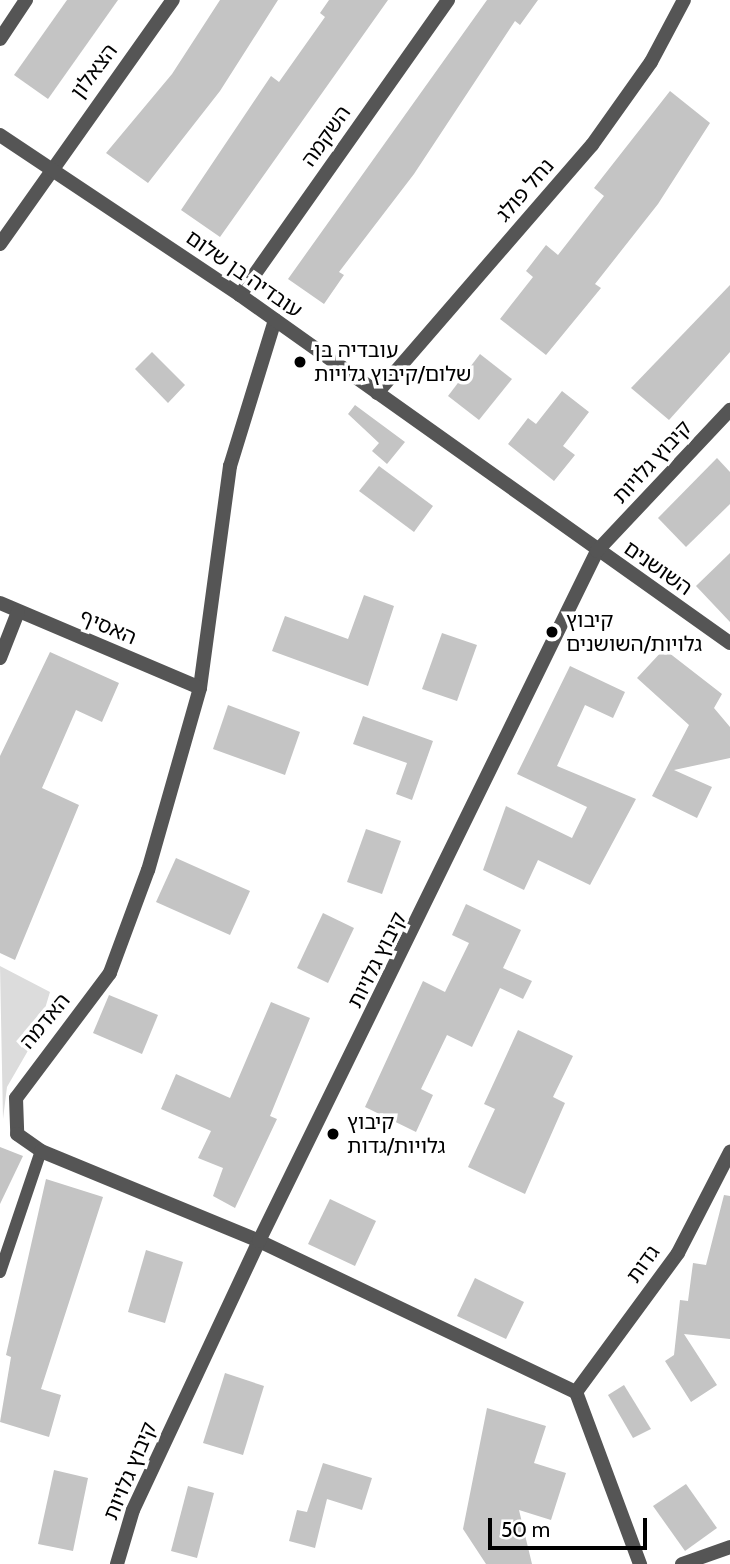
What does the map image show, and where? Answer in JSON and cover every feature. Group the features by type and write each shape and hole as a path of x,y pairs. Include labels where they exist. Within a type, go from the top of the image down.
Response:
{"street":[{"path":"0,39 26,0"},
{"name":"הצאלון","path":"0,244 49,167 173,0"},
{"name":"השקמה","path":"240,295 447,0"},
{"name":"נחל פולג","path":"377,393 592,145 651,62 684,0"},
{"name":"עובדיה בן שלום","path":"0,135 240,295 597,551"},
{"path":"200,688 230,466 275,320"},
{"name":"קיבוץ גלויות","path":"117,1564 133,1510 259,1241 597,551 730,410"},
{"name":"השושנים","path":"597,551 730,643"},
{"name":"האסיף","path":"0,603 200,688"},
{"path":"0,658 18,612"},
{"name":"האדמה","path":"200,688 110,973 32,1068 16,1098 17,1134 41,1151 259,1241 576,1392"},
{"name":"גדות","path":"576,1392 678,1253 730,1152"},
{"path":"576,1392 640,1564"},
{"path":"682,1564 730,1547"}],"lane":[{"path":"0,1272 41,1151"}],"shaded area":[{"path":"0,966 50,992 37,1035 7,1087 3,1119"}],"building":[{"path":"67,0 118,0 48,99 14,75"},
{"path":"220,0 278,0 220,91 148,183 106,153 172,74"},
{"path":"329,0 388,0 220,237 181,210 271,76 279,82 325,17 320,13"},
{"path":"487,0 538,0 520,25 515,21 414,174 339,272 344,275 324,304 288,279"},
{"path":"670,91 710,123 658,204 595,284 601,288 546,355 500,319 533,277 526,271 546,245 558,255 604,196 594,188"},
{"path":"730,285 730,352 669,420 631,388"},
{"path":"152,352 185,385 168,403 135,369"},
{"path":"480,354 512,379 479,420 448,396"},
{"path":"562,391 589,412 563,446 575,455 554,481 508,444 528,418 536,424"},
{"path":"355,405 405,442 387,464 372,451 379,443 348,414"},
{"path":"717,458 730,472 730,504 686,547 658,518"},
{"path":"379,466 433,506 414,532 359,491"},
{"path":"730,553 730,622 696,586"},
{"path":"364,595 394,606 368,686 272,651 285,616 348,639"},
{"path":"442,633 477,645 457,701 422,689"},
{"path":"664,649 722,694 714,708 730,727 730,758 674,770 712,787 697,818 652,796 689,725 637,678"},
{"path":"50,652 119,683 102,722 76,710 42,788 79,805 15,960 0,953 0,756"},
{"path":"570,666 625,692 613,718 585,705 557,766 636,799 590,885 538,860 524,890 483,870 506,806 572,838 587,807 517,774"},
{"path":"228,705 300,732 285,775 213,749"},
{"path":"363,716 433,741 412,800 396,794 407,763 353,744"},
{"path":"366,829 401,841 382,894 347,882"},
{"path":"176,858 250,891 230,935 156,902"},
{"path":"466,904 521,930 503,968 532,981 523,999 500,988 472,1047 447,1035 421,1089 433,1095 416,1132 365,1107 423,981 445,992 469,943 452,935"},
{"path":"323,913 354,928 328,983 297,968"},
{"path":"109,995 158,1015 142,1054 93,1033"},
{"path":"271,1002 310,1018 270,1116 277,1119 235,1208 213,1196 223,1168 198,1158 211,1131 161,1109 176,1074 230,1098"},
{"path":"518,1030 573,1056 553,1097 565,1103 525,1194 468,1167 495,1109 484,1104"},
{"path":"0,1147 23,1156 0,1204"},
{"path":"46,1179 103,1197 41,1389 61,1395 49,1437 0,1422 11,1357 6,1355"},
{"path":"724,1195 730,1196 730,1339 684,1334 717,1385 691,1402 665,1361 674,1355 680,1300 688,1301 693,1263 706,1265"},
{"path":"330,1199 376,1221 355,1266 308,1244"},
{"path":"146,1250 183,1262 165,1323 128,1312"},
{"path":"475,1278 524,1302 506,1339 457,1316"},
{"path":"225,1373 264,1386 243,1455 203,1443"},
{"path":"624,1385 651,1429 633,1438 608,1395"},
{"path":"487,1408 546,1426 534,1463 566,1473 551,1520 519,1510 532,1564 486,1564 463,1529"},
{"path":"323,1463 372,1478 362,1510 327,1499 315,1548 289,1541 297,1510 307,1512"},
{"path":"54,1470 88,1478 73,1551 38,1544"},
{"path":"686,1484 717,1528 685,1551 653,1506"},
{"path":"188,1486 214,1493 197,1558 171,1551"}],"place":[{"name":"עובדיה בן שלום/קיבוץ גלויות","path":"300,362"},
{"name":"קיבוץ גלויות/השושנים","path":"552,632"},
{"name":"קיבוץ גלויות/גדות","path":"333,1134"}]}
